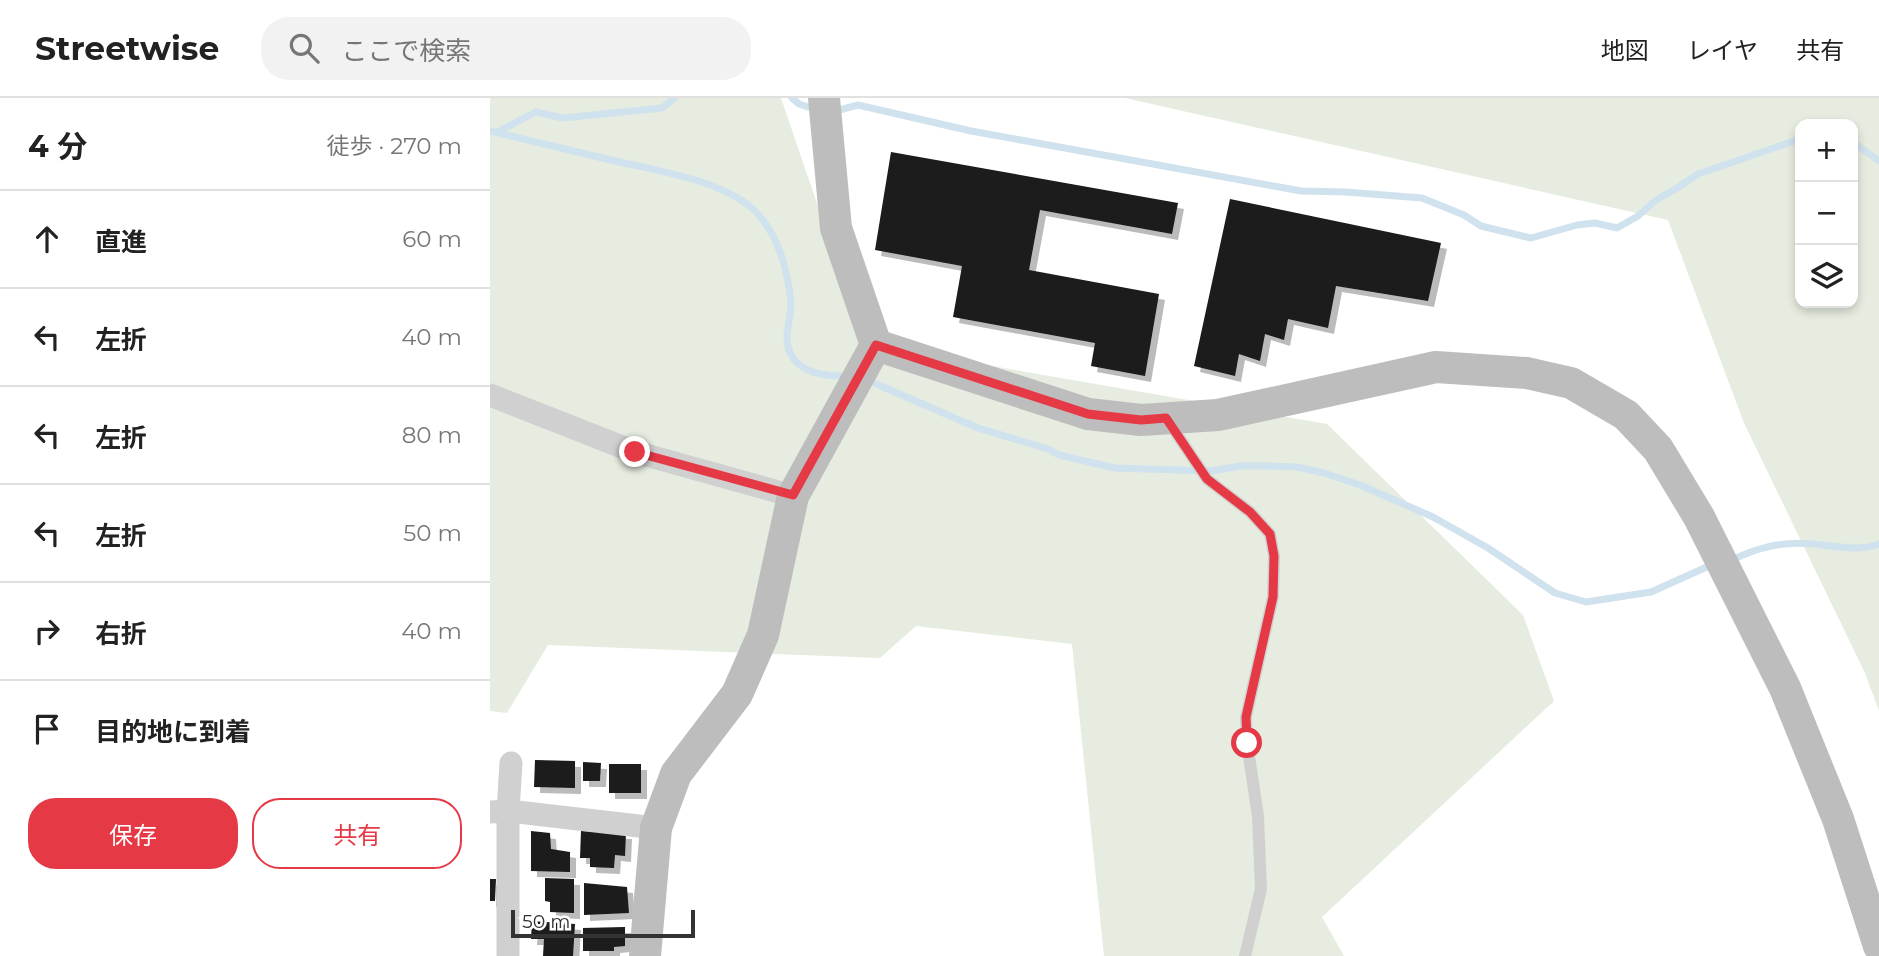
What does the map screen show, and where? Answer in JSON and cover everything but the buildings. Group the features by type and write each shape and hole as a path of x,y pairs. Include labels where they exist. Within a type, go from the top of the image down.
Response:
{"street":[{"path":"645,956 656,828 676,775 737,694 763,635 793,495 876,345 836,228 825,112"},
{"path":"876,345 1088,414 1141,420 1218,415 1436,367 1527,373 1571,383 1626,415 1658,449 1699,517 1784,688 1838,819 1879,946"},
{"path":"490,395 635,452 793,495"},
{"path":"508,956 499,812 511,763"},
{"path":"499,812 656,828"}],"lane":[{"path":"1166,418 1207,479 1250,512 1270,534 1274,556 1273,597 1246,717 1247,743 1258,816 1261,889 1245,956"}],"shaded area":[{"path":"490,98 781,98 865,344 1327,424 1523,615 1554,701 1322,917 1344,956 1104,956 1072,644 916,626 880,658 548,645 507,713 490,711"},
{"path":"1125,98 1879,98 1879,711 1865,673 1744,423 1668,220"}],"waterway":[{"path":"495,133 536,112 562,118 662,108 675,98"},
{"path":"792,98 799,104 817,110"},
{"path":"832,112 858,105 971,131 1301,191 1422,198 1464,215 1481,226 1531,238 1577,225 1595,223 1617,228 1698,174 1795,141"},
{"path":"490,131 671,173 711,185 745,203 766,224 782,256 791,303 787,335 792,357 816,373 849,376"},
{"path":"1858,146 1879,161"},
{"path":"867,380 978,428 1048,449 1059,455 1115,468 1211,471 1241,466 1268,466 1297,467 1324,473 1360,485 1433,517 1488,548 1555,593 1586,602 1651,592 1709,566 1716,566"},
{"path":"1730,561 1781,544 1803,543 1855,548 1879,544"}],"route":[{"path":"635,452 793,495 876,345 1088,414 1141,420 1166,418 1207,479 1250,512 1270,534 1274,556 1273,597 1246,717 1247,743"}]}
